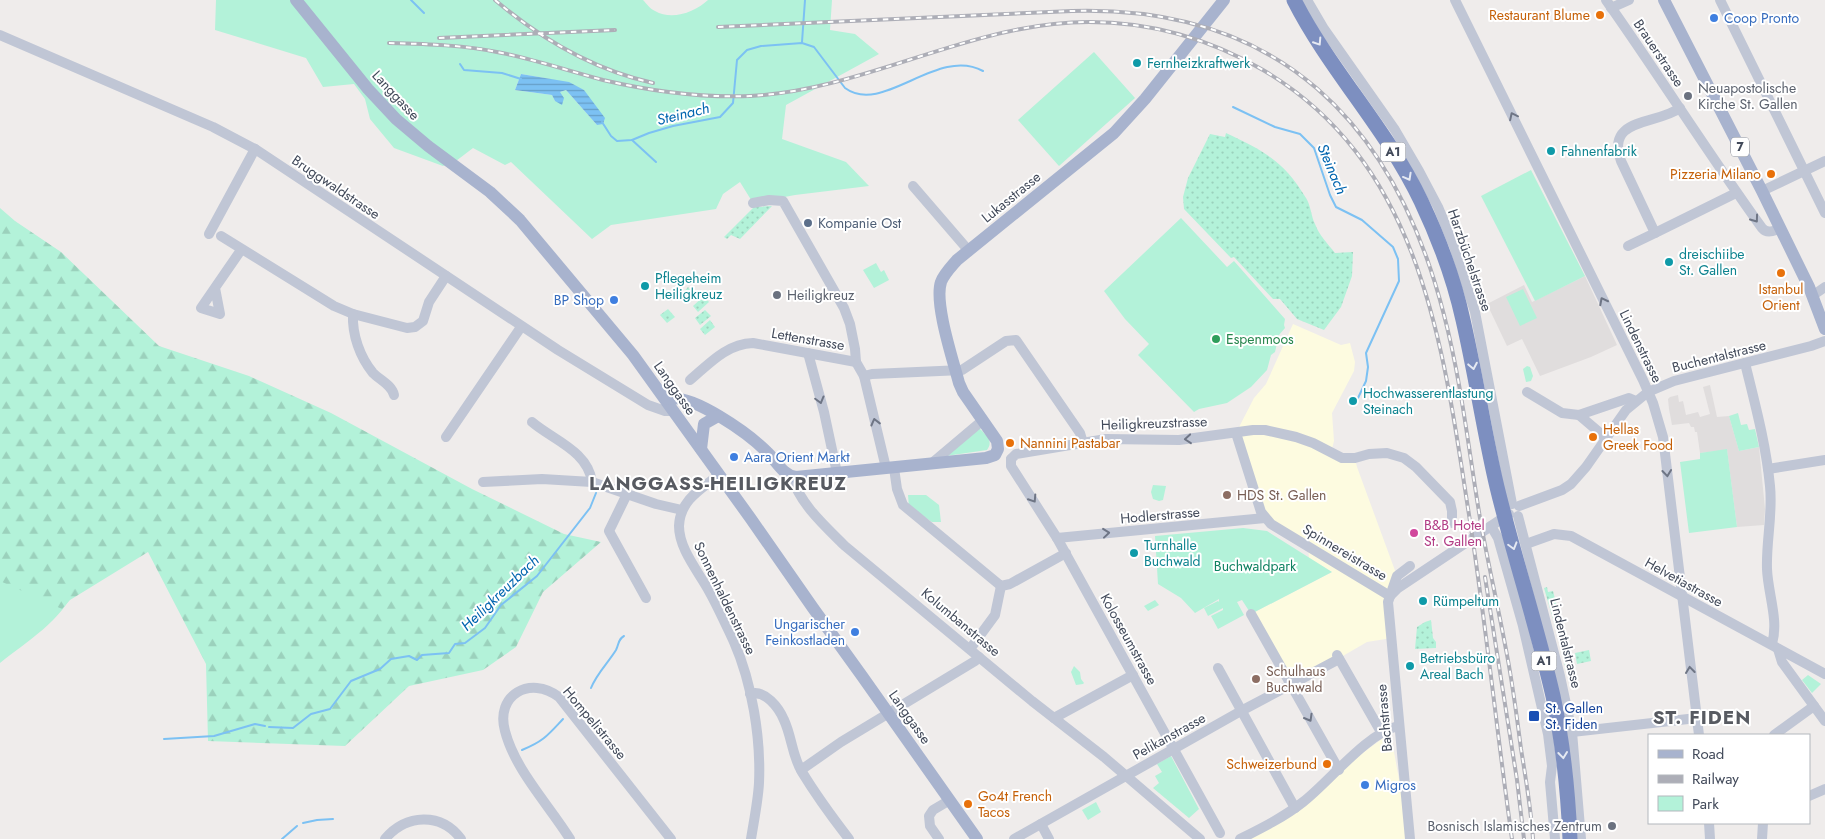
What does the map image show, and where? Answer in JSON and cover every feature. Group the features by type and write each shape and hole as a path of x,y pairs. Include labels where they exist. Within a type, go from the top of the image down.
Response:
{"highway":[{"name":"A1","path":"1294,0 1318,41 1401,164 1436,233 1448,267 1463,318 1500,499 1553,696 1563,757 1570,839"}],"main road":[{"name":"Langgasse","path":"296,0 368,89 396,119 490,192 520,220 633,355 977,839"},
{"name":"7","path":"1664,0 1762,191 1812,296 1825,329"},
{"name":"Lukasstrasse","path":"997,452 997,441 963,392 956,371 940,303 941,284 950,267 1114,133 1136,110 1220,5"},
{"name":"Kolumbanstrasse","path":"666,399 682,399 700,405 750,436 769,453 780,468 792,477"},
{"name":"Kolumbanstrasse","path":"674,411 685,408 714,414"},
{"path":"701,449 704,424 714,414"},
{"path":"792,477 986,458 995,455 997,452"}],"street":[{"name":"Harzbüchelstrasse","path":"1308,0 1324,29 1395,130 1438,207 1454,246 1475,312 1513,511"},
{"name":"Lindenstrasse","path":"1455,0 1648,392 1663,437 1699,734"},
{"path":"1609,4 1629,0"},
{"path":"1720,0 1825,213"},
{"name":"Brauerstrasse","path":"1609,4 1736,193 1765,231 1771,232 1780,229"},
{"name":"Bruggwaldstrasse","path":"0,35 213,127 255,149 521,327 658,410 674,411"},
{"path":"1654,233 1621,161 1618,152 1619,137 1627,130 1680,108"},
{"path":"209,234 255,149"},
{"path":"1762,191 1825,161"},
{"path":"914,186 969,251"},
{"path":"1628,246 1736,193"},
{"path":"753,203 769,200 783,201 844,308 850,324 856,362"},
{"path":"221,236 334,306 354,314 401,327 415,327 423,322 429,302 446,276"},
{"path":"215,288 241,250"},
{"path":"1812,296 1825,287"},
{"path":"354,314 353,326 361,353 374,373 392,388 394,395"},
{"path":"446,437 521,327"},
{"path":"864,376 872,374 956,371 966,368 1006,340 1014,339 1019,342 1080,433 1082,443"},
{"name":"Buchentalstrasse","path":"1513,511 1566,488 1585,469 1626,410 1648,392 1674,381 1825,341"},
{"name":"Lettenstrasse","path":"690,380 725,351 741,344 753,343 856,362 864,376 890,468 903,505 1001,586"},
{"path":"808,353 824,412 837,473"},
{"path":"1745,363 1758,413 1768,469 1771,506 1767,569 1775,646 1782,662 1825,721"},
{"path":"1527,392 1562,413 1579,415 1629,398 1636,401"},
{"name":"Bruggwaldstrasse","path":"637,397 666,399"},
{"path":"1579,415 1606,438"},
{"path":"932,463 982,420"},
{"path":"532,422 577,454 586,466 592,482"},
{"name":"Heiligkreuzstrasse","path":"1011,459 1016,454 1114,438 1179,440 1265,430 1313,443 1342,458 1387,453 1404,458 1416,467 1450,502 1452,523"},
{"path":"1236,433 1261,512 1265,518"},
{"path":"997,452 1011,459"},
{"name":"Kolosseumstrasse","path":"1011,459 1011,466 1066,553 1220,833"},
{"path":"1768,469 1825,460"},
{"path":"482,482 542,479 592,482 656,504 682,510 691,496 719,474"},
{"name":"Kolumbanstrasse","path":"792,477 801,498 845,546 1200,839"},
{"path":"627,494 609,531 646,598"},
{"name":"Sonnenhaldenstrasse","path":"682,510 679,524 682,541 734,643 750,694 759,755 759,783 751,839"},
{"name":"Spinnereistrasse","path":"1265,518 1390,596 1398,588 1513,511"},
{"name":"Lindentalstrasse","path":"1513,511 1526,544 1572,732 1581,839"},
{"name":"Hodlerstrasse","path":"1057,538 1265,518"},
{"path":"1491,526 1498,538 1523,626 1550,745 1552,766 1550,782 1555,839"},
{"name":"Helvetiastrasse","path":"1526,544 1554,534 1571,536 1825,674"},
{"path":"970,649 995,615 1001,586 1010,584 1066,553"},
{"path":"1390,596 1397,576 1410,566"},
{"name":"Bachstrasse","path":"1390,596 1388,602 1398,726 1410,839"},
{"path":"1252,614 1339,770"},
{"path":"801,770 841,742 978,657"},
{"name":"Pelikanstrasse","path":"1014,839 1241,711 1291,686 1338,657 1381,732"},
{"path":"1218,668 1295,808"},
{"path":"1054,718 1133,675"},
{"name":"Hompelistrasse","path":"570,839 525,772 505,733 503,715 506,707 516,694 524,689 533,687 544,689 559,697 671,839"},
{"path":"750,694 755,692 762,694 780,712 785,721 794,756 801,770 849,839"},
{"path":"1775,734 1814,706"},
{"path":"1572,732 1697,718"},
{"path":"1240,839 1282,817 1303,803 1381,732 1398,726"},
{"path":"1810,796 1825,790"},
{"path":"939,839 930,826 929,816 933,810 950,800"},
{"path":"385,839 395,828 408,821 421,819 441,823 454,830 461,839"},
{"path":"1041,824 1049,839"},
{"path":"1709,824 1710,839"},
{"path":"1762,839 1763,824"}],"shaded area":[{"path":"1585,276 1617,345 1540,376 1522,339 1507,346 1487,304 1524,285 1532,302"},
{"path":"1293,324 1341,345 1350,343 1355,362 1354,371 1332,413 1334,441 1332,449 1355,458 1397,576 1393,583 1392,638 1367,642 1291,686 1251,614 1332,572 1309,558 1308,546 1265,518 1236,433 1254,398 1266,384"},
{"path":"1710,385 1717,417 1729,416 1739,451 1759,447 1765,509 1764,525 1737,527 1727,450 1700,453 1697,432 1695,432 1694,427 1691,427 1689,423 1672,425 1668,399 1678,395 1679,402 1683,401 1686,415 1698,412 1700,417 1710,414 1703,387"},
{"path":"1386,738 1392,741 1410,839 1240,839 1253,833 1382,739"}],"green space":[{"path":"216,0 643,0 653,10 662,14 676,15 697,8 708,0 832,0 830,30 855,34 879,54 786,105 782,139 846,162 869,186 795,195 753,203 740,182 723,194 716,209 611,225 592,239 511,162 505,165 473,148 456,161 443,166 394,148 370,119 365,99 354,84 323,87 306,58 215,30","holes":["521,74 550,79 584,90 597,125 566,90 560,92 555,101 552,95 515,90"]},
{"path":"1094,52 1135,98 1059,166 1018,120"},
{"path":"1226,133 1272,158 1281,166 1298,185 1309,204 1317,228 1335,253 1353,252 1352,276 1341,307 1324,330 1297,319 1280,299 1273,299 1234,257 1231,258 1184,209 1183,197 1188,178 1210,134 1225,137"},
{"path":"1531,170 1585,276 1535,301 1481,196"},
{"path":"772,206 740,239 731,235 727,239 724,237 754,207"},
{"path":"0,208 15,221 61,252 159,346 249,376 331,413 472,489 564,534 601,542 543,592 516,647 483,670 409,686 345,746 208,741 206,664 148,552 70,600 62,609 0,581"},
{"name":"Espenmoos","path":"1181,218 1227,267 1234,261 1285,319 1285,328 1279,335 1275,352 1271,355 1267,370 1251,387 1227,403 1199,409 1194,412 1138,355 1149,344 1125,319 1104,291"},
{"path":"876,263 881,272 884,270 889,280 874,288 863,270"},
{"path":"688,287 696,295 688,303 681,295"},
{"path":"1523,289 1537,318 1520,326 1506,297"},
{"path":"704,296 709,302 698,312 693,306"},
{"path":"668,309 675,317 667,323 660,315"},
{"path":"705,310 711,316 700,325 695,318"},
{"path":"710,320 715,327 705,335 700,329"},
{"path":"1527,366 1530,367 1533,376 1531,381 1526,382 1523,369"},
{"path":"1738,413 1741,425 1747,424 1749,430 1755,429 1759,447 1739,451 1729,416"},
{"path":"979,428 989,441 990,444 987,450 946,456"},
{"path":"1727,449 1737,527 1689,533 1680,462 1700,459 1700,453"},
{"path":"1153,485 1166,486 1163,500 1153,499 1151,492"},
{"path":"908,495 926,495 939,505 941,522 932,522 909,507"},
{"path":"0,524 75,588 62,610 43,630 0,663"},
{"name":"Buchwaldpark","path":"1243,528 1267,531 1332,572 1251,614 1242,600 1237,602 1244,615 1218,629 1211,616 1223,610 1223,608 1208,616 1204,608 1219,602 1219,599 1195,613 1181,598 1158,584 1155,536"},
{"path":"1547,587 1548,592 1553,591 1564,634 1558,636 1544,588"},
{"path":"1155,600 1159,605 1148,611 1144,606"},
{"path":"1431,620 1436,648 1415,649 1417,627"},
{"path":"1565,637 1574,670 1566,671 1559,639"},
{"path":"1589,650 1591,661 1577,664 1575,653"},
{"path":"1074,666 1080,672 1083,684 1076,685 1071,672"},
{"path":"1808,675 1821,684 1812,693 1802,680"},
{"path":"1171,756 1199,809 1189,818 1153,788 1159,783 1155,776 1162,772 1157,764"},
{"path":"1096,802 1101,812 1088,820 1082,810"}],"water":[{"path":"521,74 569,82 584,90 605,118 603,124 597,125 566,90 560,92 564,98 562,105 555,101 552,95 515,90"}],"waterway":[{"name":"Steinach","path":"411,0 424,13"},
{"path":"802,42 805,0"},
{"name":"Steinach","path":"602,122 611,136 617,141 632,140 673,126 720,117 733,103 737,60 747,50 761,46 802,43 814,47 845,88 860,94 876,94 947,67 965,66 983,71"},
{"name":"Steinach","path":"460,64 464,70 502,73 521,79"},
{"name":"Steinach","path":"1233,107 1275,127 1300,134 1314,148 1336,207 1362,220 1393,247 1398,259 1399,281 1366,353 1368,367 1366,381 1358,398"},
{"name":"Heiligkreuzbach","path":"632,140 656,162"},
{"name":"Heiligkreuzbach","path":"269,727 293,728 311,714 330,709 351,681 380,669 391,659 409,656 417,660 422,655 449,653 455,644 465,643 485,628 501,605 537,576 590,508 596,493"},
{"path":"591,688 624,636"},
{"path":"522,750 536,744 563,719"},
{"name":"Heiligkreuzbach","path":"164,739 214,736 255,724 265,726"},
{"path":"303,823 333,819"},
{"path":"282,839 297,826"}],"railway":[{"path":"495,0 531,28 569,51 610,70 653,83"},
{"path":"718,27 1072,11 1145,14 1211,29 1268,54 1317,89 1359,133 1394,186 1422,247 1444,315 1456,367 1481,524 1511,678 1533,839"},
{"path":"389,43 446,45 488,50 621,84 676,93 713,96 750,96 793,91 836,82 1003,33 1045,25 1089,22 1134,25 1179,34 1222,49 1263,70 1316,108 1357,153 1390,204 1414,259 1433,318 1447,379 1479,586 1512,839"},
{"path":"439,38 615,30"},
{"path":"1485,577 1517,780 1524,839"}],"place":[{"name":"Restaurant Blume","path":"1600,15"},
{"name":"Coop Pronto","path":"1714,18"},
{"name":"Fernheizkraftwerk","path":"1137,63"},
{"name":"Neuapostolische Kirche St. Gallen","path":"1688,96"},
{"name":"Fahnenfabrik","path":"1551,151"},
{"name":"Pizzeria Milano","path":"1771,174"},
{"name":"Kompanie Ost","path":"808,223"},
{"name":"dreischiibe St. Gallen","path":"1669,262"},
{"name":"Istanbul Orient","path":"1781,273"},
{"name":"Pflegeheim Heiligkreuz","path":"645,286"},
{"name":"Heiligkreuz","path":"777,295"},
{"name":"BP Shop","path":"614,300"},
{"name":"Espenmoos","path":"1216,339"},
{"name":"Hochwasserentlastung Steinach","path":"1353,401"},
{"name":"Hellas Greek Food","path":"1593,437"},
{"name":"Nannini Pastabar","path":"1010,443"},
{"name":"Aara Orient Markt","path":"734,457"},
{"name":"HDS St. Gallen","path":"1227,495"},
{"name":"B&B Hotel St. Gallen","path":"1414,533"},
{"name":"Turnhalle Buchwald","path":"1134,553"},
{"name":"Rümpeltum","path":"1423,601"},
{"name":"Ungarischer Feinkostladen","path":"855,632"},
{"name":"Betriebsbüro Areal Bach","path":"1410,666"},
{"name":"Schulhaus Buchwald","path":"1256,679"},
{"name":"St. Gallen St. Fiden","path":"1534,716"},
{"name":"Schweizerbund","path":"1327,764"},
{"name":"Migros","path":"1365,785"},
{"name":"Go4t French Tacos","path":"968,804"},
{"name":"Bosnisch Islamisches Zentrum","path":"1612,826"}],"district":[{"name":"LANGGASS-HEILIGKREUZ","path":"718,483"},
{"name":"ST. FIDEN","path":"1702,717"}]}
